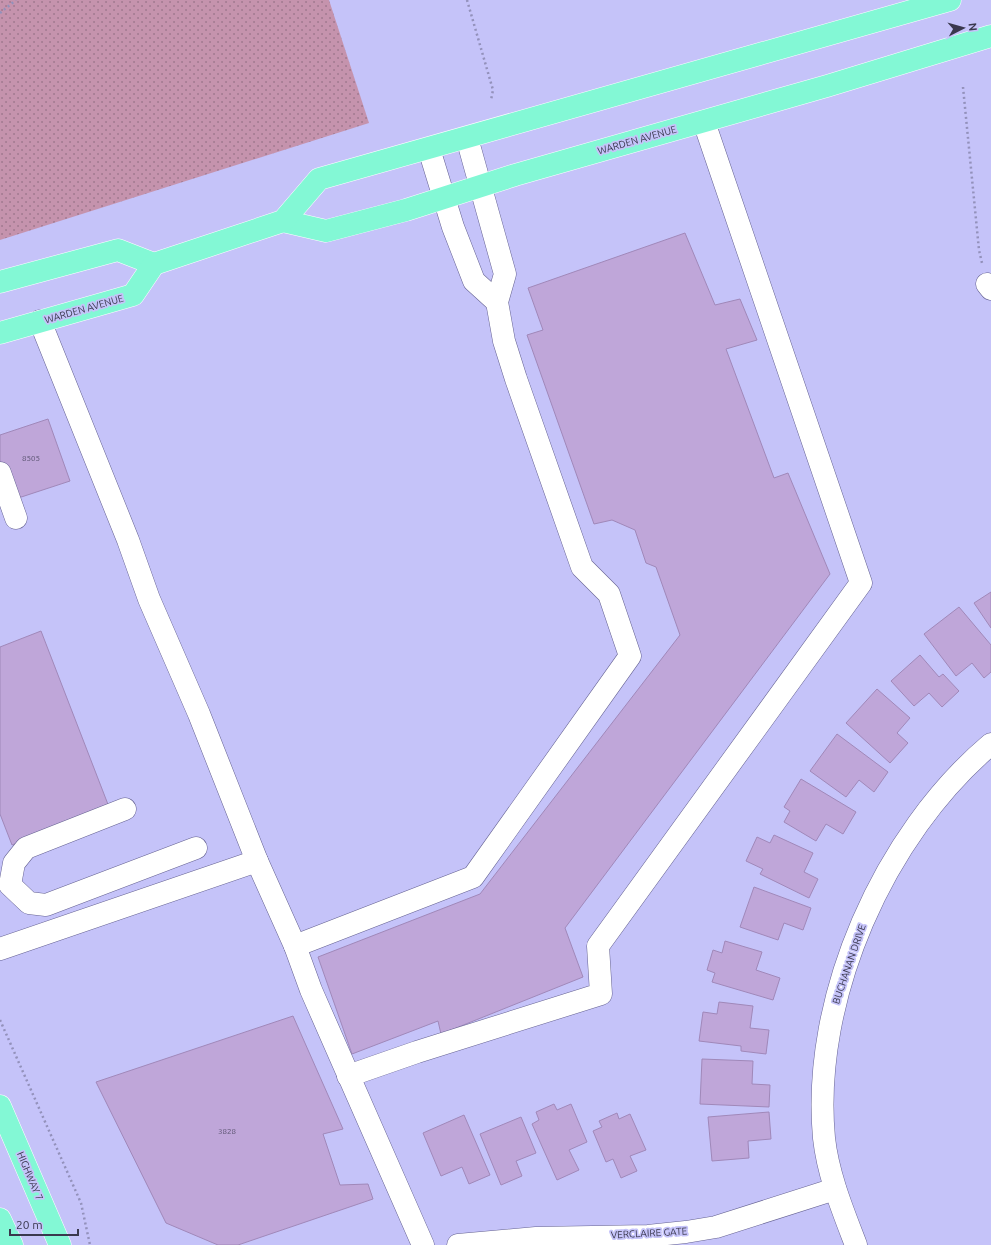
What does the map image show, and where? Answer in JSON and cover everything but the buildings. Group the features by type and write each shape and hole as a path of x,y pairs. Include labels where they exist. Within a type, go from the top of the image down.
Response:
{"main road":[{"path":"0,282 118,250 154,264 282,221 319,179 950,0"},
{"name":"WARDEN AVENUE","path":"282,221 326,231 444,198 515,175 704,122 991,36"},
{"name":"WARDEN AVENUE","path":"0,333 133,295 154,264"},
{"name":"HIGHWAY 7","path":"0,1106 60,1245"},
{"path":"0,1219 12,1245"}],"street":[{"path":"348,1076 417,1052 602,994 598,946 860,583 704,122"},
{"path":"295,946 473,877 630,656 609,594 582,567 504,341 497,302 505,274 467,138"},
{"path":"429,149 453,227 474,281 497,302"},
{"path":"40,321 128,540 149,599 198,714 257,861 295,946 311,990 348,1076 423,1245"},
{"path":"0,473 16,518"},
{"name":"BUCHANAN DRIVE","path":"856,1245 836,1189 824,1139 825,1076 829,1030 839,988 855,939 878,889 920,821 970,762 991,744"},
{"path":"125,809 26,848 14,863 10,885 29,903 46,905 196,848"},
{"path":"0,949 257,861"},
{"name":"VERCLAIRE GATE","path":"458,1245 536,1238 648,1236 686,1232 716,1227 836,1189"}],"path":[{"path":"0,13 16,0"},
{"path":"467,0 493,90 491,100"},
{"path":"963,87 979,250 989,286"},
{"path":"0,1020 81,1203 90,1245"}],"shaded area":[{"path":"0,0 329,0 369,123 0,240"}]}
